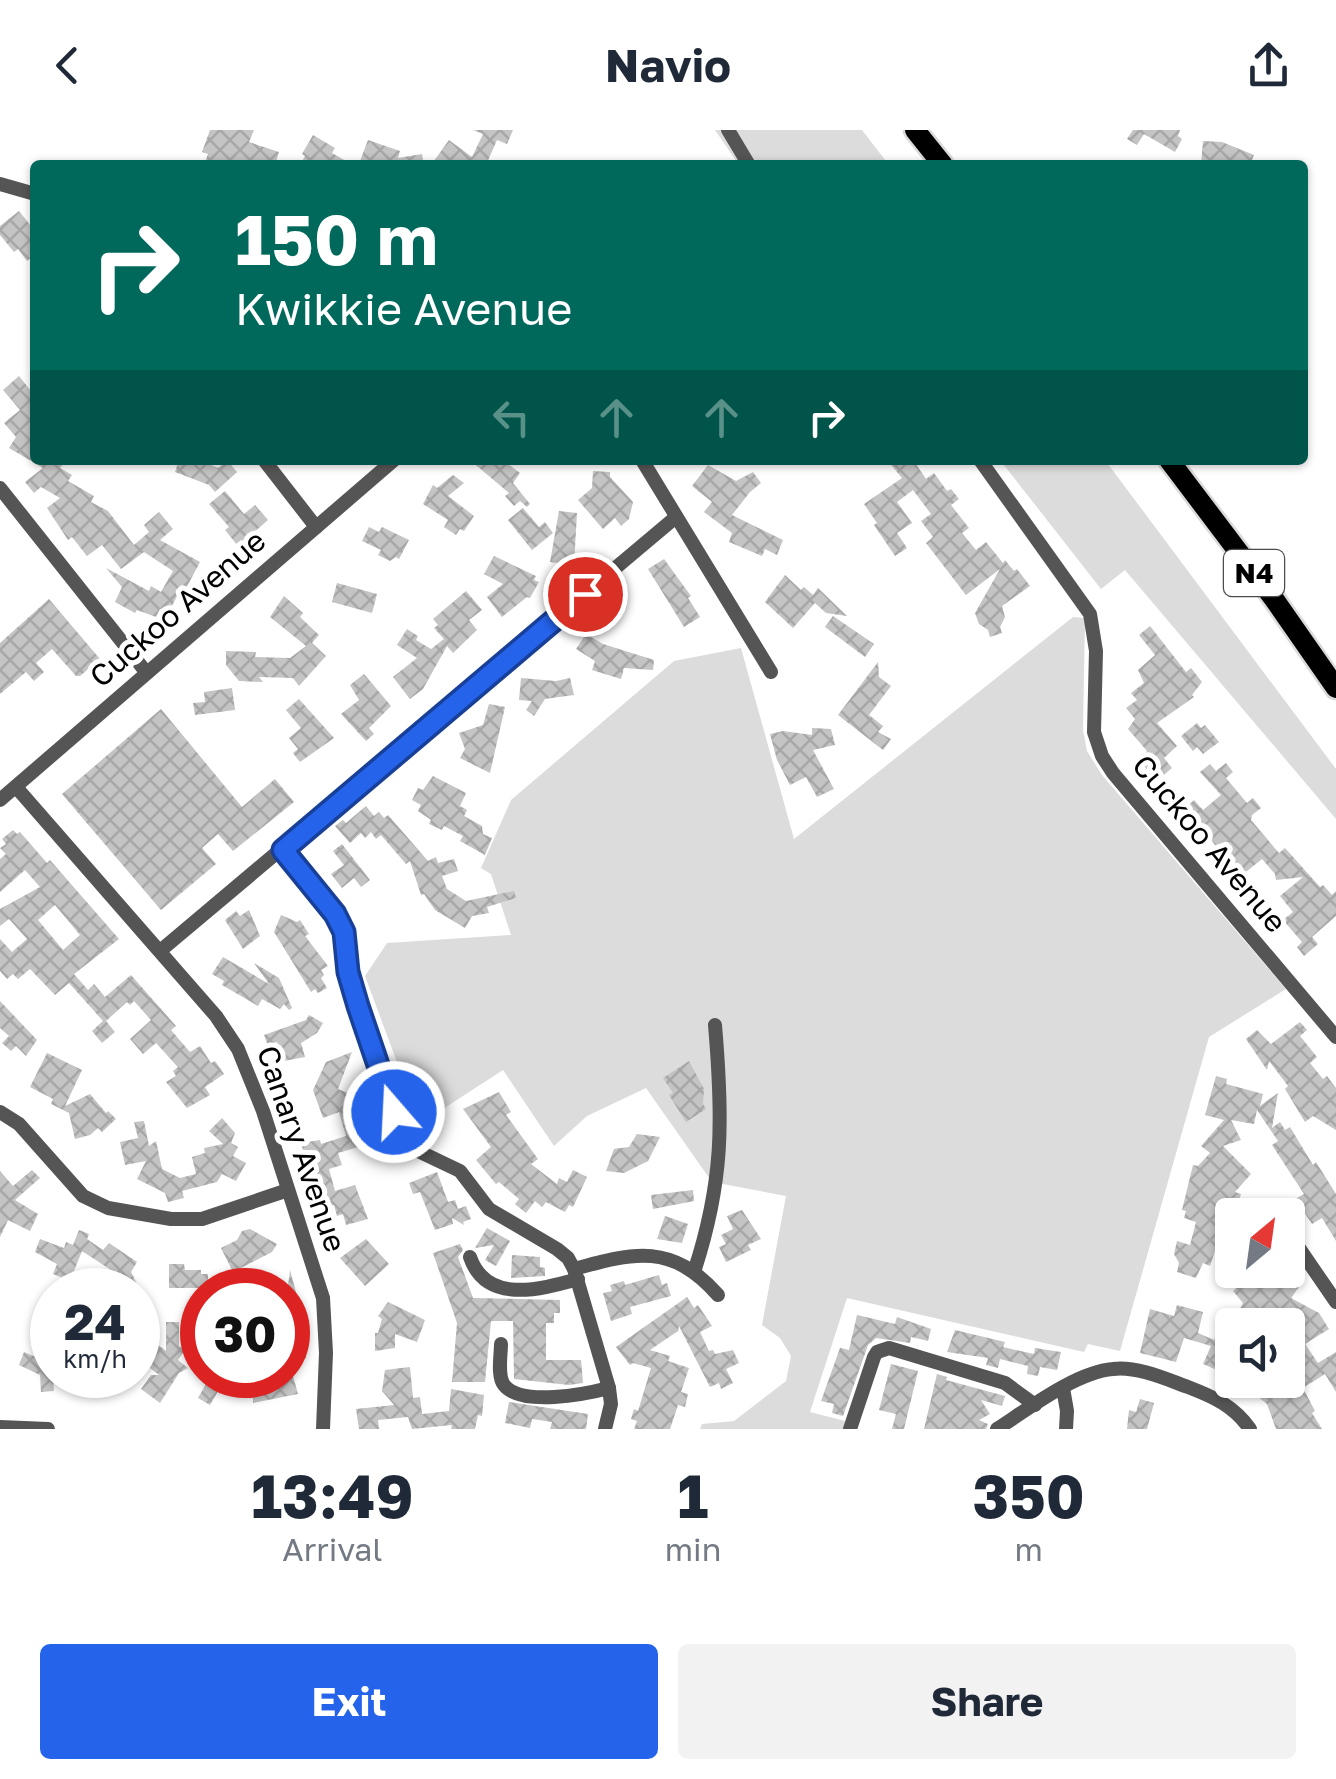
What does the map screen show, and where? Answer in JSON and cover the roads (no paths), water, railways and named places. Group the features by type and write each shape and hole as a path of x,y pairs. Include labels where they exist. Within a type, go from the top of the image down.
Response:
{"highway":[{"path":"915,130 939,160"},
{"name":"N4","path":"1173,465 1336,688"}],"street":[{"path":"728,130 745,160"},
{"path":"0,184 30,193"},
{"path":"268,465 316,526"},
{"name":"Cuckoo Avenue","path":"0,800 388,465"},
{"path":"645,465 771,672"},
{"name":"Cuckoo Avenue","path":"984,465 1090,614 1096,651 1094,732 1112,774 1336,1037"},
{"path":"2,493 146,672"},
{"path":"160,951 676,518"},
{"name":"Canary Avenue","path":"16,787 224,1026 238,1049 326,1312 323,1429"},
{"path":"283,850 335,914 344,932 348,972 358,1006 394,1112 408,1141 418,1151 460,1171 489,1208 568,1258 609,1388 611,1404 604,1429"},
{"path":"694,1272 719,1172 715,1025"},
{"path":"0,1112 19,1124 84,1196 108,1208 171,1219 202,1219 288,1190"},
{"path":"470,1257 476,1275 488,1285 534,1288 642,1253 656,1254 694,1272 718,1295"},
{"path":"1305,1257 1336,1302"},
{"path":"501,1344 501,1376 504,1385 515,1392 546,1397 609,1388"},
{"path":"850,1429 874,1357 889,1348 1005,1383 1035,1405"},
{"path":"998,1429 1063,1388 1113,1368 1132,1370 1212,1396 1228,1404 1250,1429"},
{"path":"1063,1388 1066,1429"},
{"path":"0,1428 48,1429"}]}
